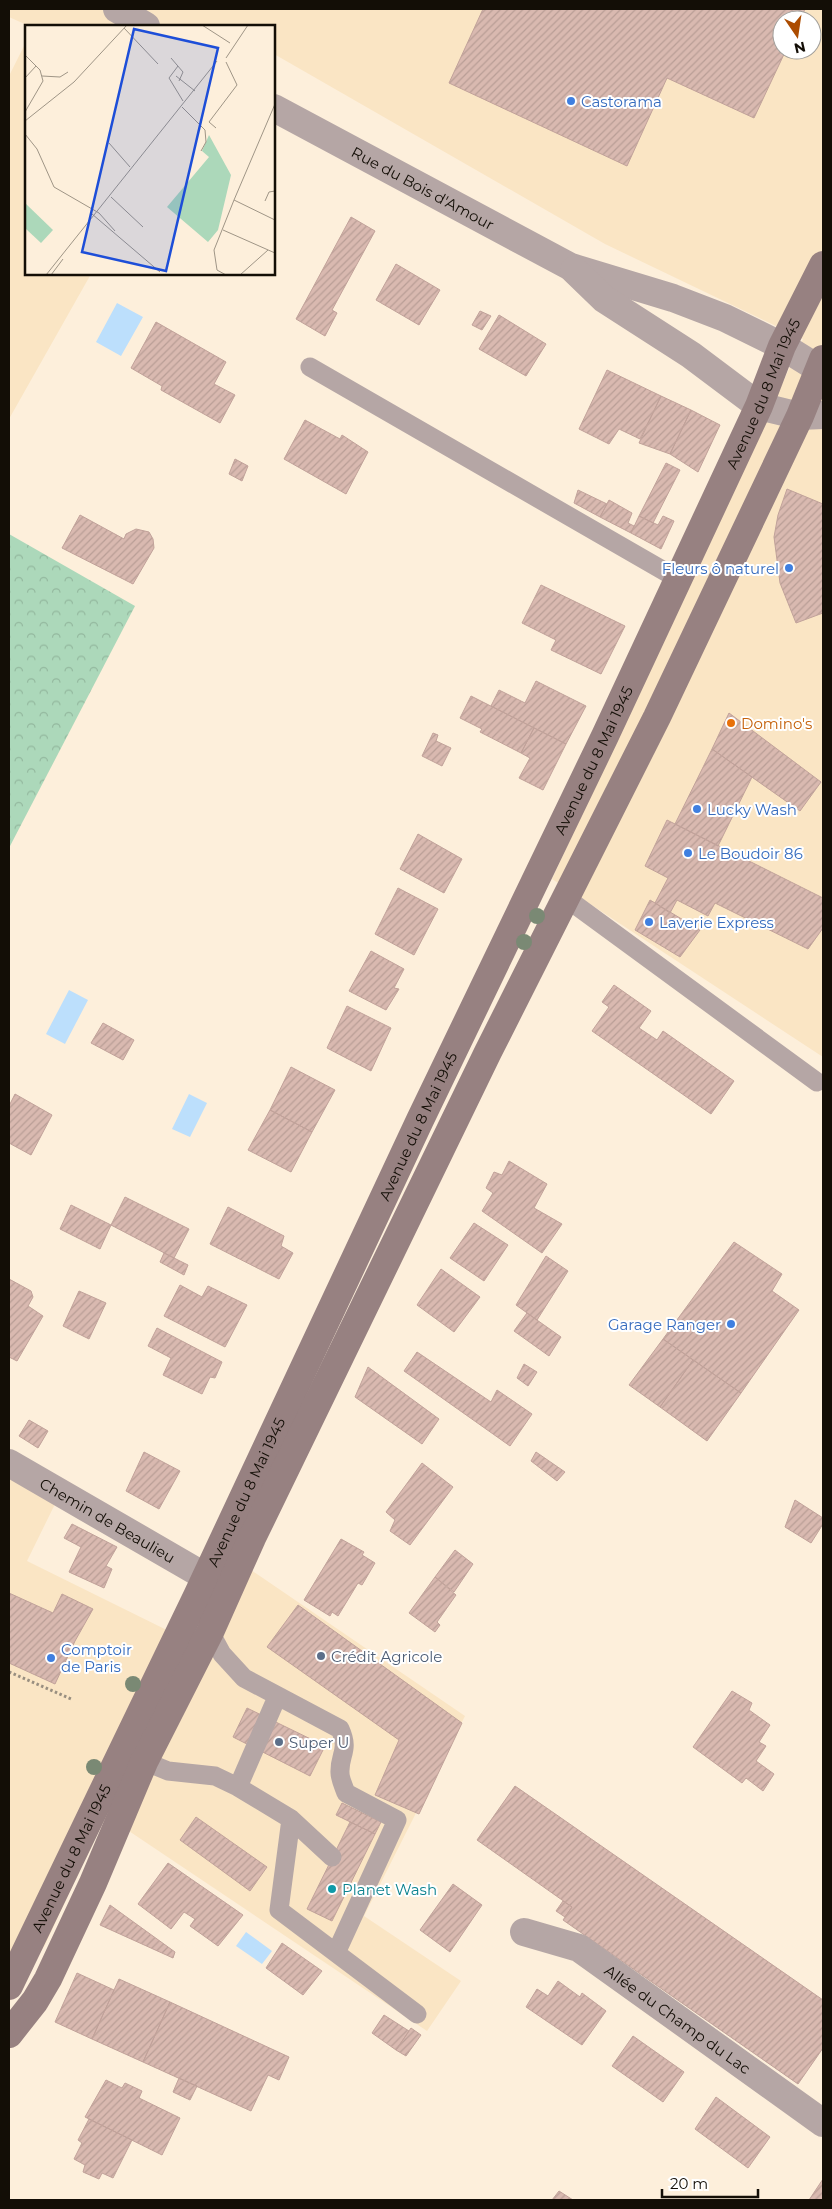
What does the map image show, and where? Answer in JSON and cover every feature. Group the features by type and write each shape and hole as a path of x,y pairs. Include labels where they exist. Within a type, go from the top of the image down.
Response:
{"main road":[{"name":"Avenue du 8 Mai 1945","path":"9,2034 35,2001 48,1979 93,1884 133,1757 206,1576 420,1120 678,579 759,406 782,346 823,265"},
{"name":"Avenue du 8 Mai 1945","path":"9,1986 133,1757 210,1632 267,1507 566,898 811,415 822,367"}],"street":[{"path":"117,9 144,25"},
{"name":"Rue du Bois d'Amour","path":"275,109 571,267 673,298 725,318 822,367"},
{"name":"Rue du Bois d'Amour","path":"571,267 604,299 691,355 759,406 811,415"},
{"name":"Chemin de Beaulieu","path":"9,1463 206,1576"},
{"name":"Allée du Champ du Lac","path":"524,1932 579,1948 823,2123"}],"lane":[{"path":"310,368 678,579"},
{"path":"566,898 817,1082"},
{"path":"210,1632 222,1654 244,1678 340,1729 345,1740 345,1753 340,1773 346,1793 397,1820 364,1873 336,1953"},
{"path":"238,1787 278,1697"},
{"path":"133,1757 168,1771 215,1776 238,1787 291,1819 332,1857"},
{"path":"291,1819 279,1910 417,2014"}],"path":[{"path":"9,1672 72,1699"}],"shaded area":[{"path":"9,9 823,9 823,1057 552,879 803,339 605,244 275,55 275,25 27,25 9,17"},
{"path":"25,44 25,275 90,275 9,419 9,76"},
{"path":"9,1477 56,1502 27,1561 191,1642 229,1555 465,1716 364,1916 461,1981 427,2031 105,1815 45,1945 9,2002"}],"green space":[{"path":"9,534 135,606 9,848"}],"water":[{"path":"117,303 143,317 121,356 96,342"},
{"path":"69,990 88,1000 65,1044 46,1034"},
{"path":"189,1094 207,1103 190,1137 172,1129"},
{"path":"246,1932 272,1951 262,1964 236,1946"}],"building":[{"name":"Castorama","path":"483,9 805,9 772,10 772,60 781,60 754,118 667,78 627,166 449,83"},
{"path":"351,217 375,231 332,310 337,313 325,336 296,319"},
{"path":"396,264 440,290 419,325 376,300"},
{"path":"480,311 491,316 482,330 472,325"},
{"path":"499,315 546,344 526,376 479,349"},
{"path":"156,322 226,362 214,384 235,395 220,423 161,390 162,386 131,368"},
{"path":"607,370 661,396 640,439 619,429 609,444 579,429"},
{"path":"661,396 691,410 670,454 639,443"},
{"path":"691,410 720,425 698,472 670,454"},
{"path":"305,420 340,439 342,435 368,452 346,494 284,459"},
{"path":"235,459 248,466 242,481 229,474"},
{"path":"666,463 680,470 653,523 639,516"},
{"path":"787,489 823,504 823,613 796,623 780,583 774,537 778,515"},
{"path":"578,490 607,504 600,517 574,503"},
{"path":"609,500 632,513 628,523 634,526 631,533 600,517"},
{"path":"80,515 124,539 126,534 136,529 149,532 153,539 154,548 133,584 62,548"},
{"path":"639,516 658,525 663,516 674,521 661,549 631,533"},
{"path":"541,585 625,626 601,674 551,650 556,640 522,623"},
{"path":"536,681 586,706 566,744 491,706 499,690 525,703"},
{"path":"471,696 534,728 521,753 480,732 482,729 460,718"},
{"path":"729,713 821,782 800,811 712,749"},
{"path":"534,728 566,744 543,790 519,778 530,758 521,753"},
{"path":"433,733 438,735 436,741 451,748 442,766 422,756"},
{"path":"712,749 752,777 718,846 675,824"},
{"path":"667,820 823,898 823,928 808,949 715,903 708,916 677,900 670,913 655,903 668,878 645,866"},
{"path":"418,834 462,859 444,893 400,869"},
{"path":"398,888 438,909 414,955 375,934"},
{"path":"650,900 700,930 680,957 635,930"},
{"path":"371,951 404,969 394,988 399,989 386,1010 349,991"},
{"path":"614,985 651,1011 639,1028 657,1040 663,1031 734,1081 711,1114 592,1031 609,1007 602,1002"},
{"path":"347,1006 391,1028 371,1071 327,1048"},
{"path":"103,1023 134,1040 123,1060 91,1043"},
{"path":"291,1067 335,1090 312,1132 270,1110"},
{"path":"15,1094 52,1115 31,1155 9,1143 9,1106"},
{"path":"270,1110 312,1132 291,1172 248,1150"},
{"path":"509,1161 547,1184 534,1208 562,1224 542,1253 482,1211 493,1193 486,1188 494,1172 502,1175"},
{"path":"125,1197 189,1229 174,1258 111,1225"},
{"path":"71,1205 111,1225 100,1249 60,1229"},
{"path":"228,1207 284,1236 281,1246 293,1253 279,1279 210,1244"},
{"path":"474,1223 508,1245 484,1281 450,1258"},
{"name":"Garage Ranger","path":"734,1242 782,1274 772,1291 799,1310 741,1393 663,1339"},
{"path":"164,1253 188,1265 184,1275 160,1262"},
{"path":"546,1256 568,1271 537,1320 516,1305"},
{"path":"441,1269 480,1297 454,1332 417,1305"},
{"path":"9,1279 31,1291 33,1297 28,1306 43,1316 17,1361 9,1357"},
{"path":"180,1285 202,1297 208,1286 247,1305 225,1347 164,1316"},
{"path":"79,1291 106,1303 89,1339 63,1326"},
{"path":"527,1313 561,1337 549,1356 514,1331"},
{"path":"157,1328 222,1362 215,1378 210,1377 202,1394 163,1375 171,1358 148,1346"},
{"path":"663,1339 693,1360 660,1407 629,1385"},
{"path":"417,1352 491,1402 497,1390 532,1414 510,1446 404,1371"},
{"path":"693,1360 741,1393 707,1441 660,1407"},
{"path":"524,1364 537,1372 528,1386 517,1378"},
{"path":"368,1367 439,1419 422,1444 355,1397"},
{"path":"29,1420 48,1431 38,1448 19,1436"},
{"path":"144,1452 180,1471 159,1509 126,1491"},
{"path":"536,1452 565,1472 557,1481 531,1461"},
{"path":"422,1463 453,1487 410,1545 390,1531 395,1520 386,1512"},
{"path":"795,1500 823,1518 823,1524 811,1543 785,1527"},
{"path":"72,1524 117,1547 106,1566 112,1569 104,1588 69,1572 81,1547 64,1538"},
{"path":"341,1539 364,1552 362,1555 375,1563 362,1585 358,1583 338,1616 332,1612 330,1616 304,1600"},
{"path":"455,1550 473,1564 454,1592 435,1577"},
{"path":"435,1577 456,1595 437,1622 440,1625 435,1632 409,1613"},
{"path":"9,1593 53,1613 62,1594 93,1609 75,1641 55,1684 9,1663"},
{"path":"298,1605 462,1723 419,1814 375,1795 399,1740 267,1647"},
{"path":"732,1691 752,1703 749,1710 770,1725 759,1742 766,1746 756,1761 774,1774 763,1791 746,1778 742,1783 693,1747"},
{"name":"Super U","path":"247,1708 325,1746 310,1776 233,1737"},
{"path":"515,1786 823,2000 823,2048 798,2084 563,1920 572,1907 477,1840"},
{"path":"342,1803 381,1822 375,1834 336,1815"},
{"path":"196,1817 267,1867 250,1891 180,1840"},
{"name":"Planet Wash","path":"350,1822 375,1834 332,1921 307,1909"},
{"path":"168,1863 243,1915 218,1946 190,1926 195,1919 184,1912 171,1929 138,1904"},
{"path":"453,1884 482,1905 450,1952 420,1930"},
{"path":"563,1901 572,1907 565,1917 556,1911"},
{"path":"110,1905 175,1952 173,1958 100,1925"},
{"path":"282,1943 322,1971 303,1995 266,1968"},
{"path":"77,1973 114,1990 92,2039 55,2022"},
{"path":"119,1979 170,2002 143,2062 92,2039"},
{"path":"558,1981 580,1997 582,1993 606,2011 582,2045 526,2007 537,1989 548,1996"},
{"path":"170,2002 289,2057 279,2080 268,2075 251,2111 143,2062"},
{"path":"384,2015 409,2031 396,2050 372,2033"},
{"path":"411,2028 421,2035 406,2056 396,2050"},
{"path":"633,2036 684,2072 663,2102 612,2066"},
{"path":"179,2078 197,2086 190,2100 173,2092"},
{"path":"106,2080 122,2088 125,2083 142,2091 139,2098 180,2118 162,2155 85,2117"},
{"path":"716,2097 770,2137 748,2168 695,2129"},
{"path":"89,2119 132,2140 113,2178 102,2173 99,2179 83,2172 85,2165 74,2159 82,2143 78,2140"},
{"path":"823,2179 823,2200 809,2200"},
{"path":"559,2191 573,2200 552,2200"}],"place":[{"name":"Castorama","path":"571,101"},
{"name":"Fleurs ô naturel","path":"789,568"},
{"name":"Domino's","path":"731,723"},
{"name":"Lucky Wash","path":"697,809"},
{"name":"Le Boudoir 86","path":"688,853"},
{"name":"Laverie Express","path":"649,922"},
{"name":"Garage Ranger","path":"731,1324"},
{"name":"Crédit Agricole","path":"321,1656"},
{"name":"Comptoir de Paris","path":"51,1658"},
{"name":"Super U","path":"279,1742"},
{"name":"Planet Wash","path":"332,1889"}]}
